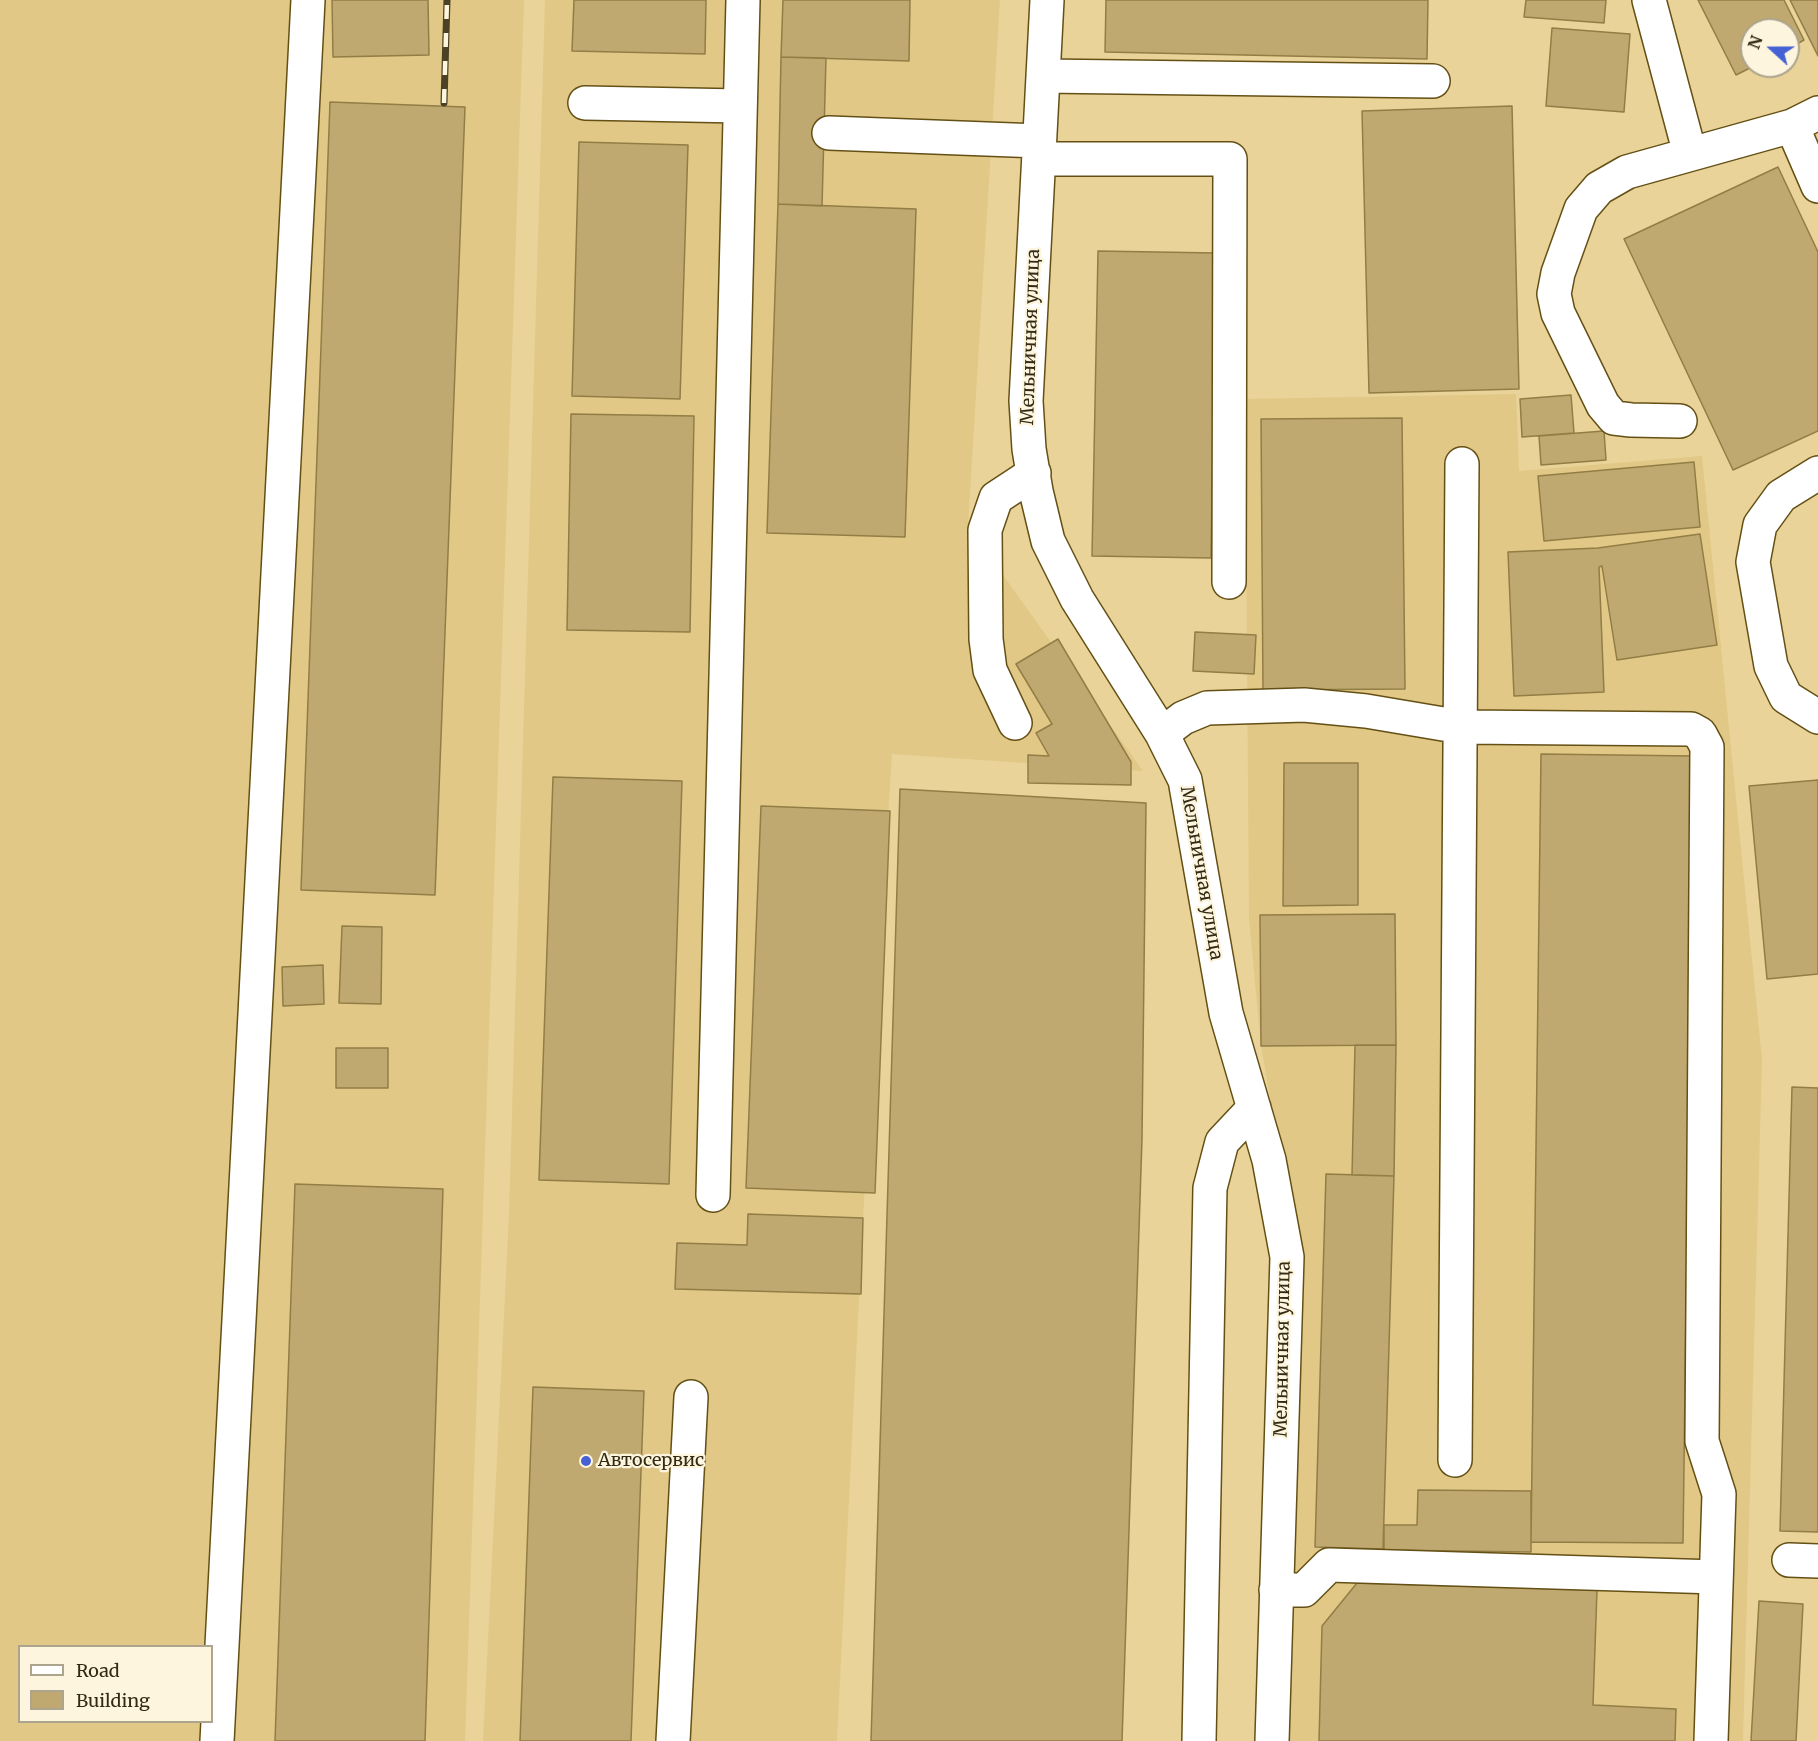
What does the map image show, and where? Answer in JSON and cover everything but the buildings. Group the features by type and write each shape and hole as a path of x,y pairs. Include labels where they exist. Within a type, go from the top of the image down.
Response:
{"street":[{"path":"217,1741 308,0"},
{"path":"713,1195 743,0"},
{"name":"Мельничная улица","path":"1047,0 1026,401 1029,449 1046,531 1053,551 1077,599 1162,734 1185,780 1226,1013 1269,1160 1287,1257 1272,1741"},
{"path":"1649,0 1690,154"},
{"path":"1043,76 1433,81"},
{"path":"585,103 741,106"},
{"path":"1680,421 1614,418 1603,405 1558,313 1554,294 1561,263 1581,209 1599,188 1627,172 1805,119 1818,186"},
{"path":"829,133 1039,150 1230,159 1229,582"},
{"path":"1455,1460 1462,464"},
{"path":"1015,723 990,670 986,639 985,530 996,498 1034,473"},
{"path":"1818,473 1781,496 1760,525 1753,562 1771,666 1786,697 1818,717"},
{"path":"1162,734 1183,718 1207,708 1304,705 1366,711 1461,727 1691,729 1700,734 1707,747 1702,1441 1719,1494 1711,1741"},
{"path":"1199,1741 1210,1188 1222,1142 1254,1108"},
{"path":"673,1741 691,1397"},
{"path":"1276,1590 1304,1590 1329,1565 1716,1577"}],"shaded area":[{"path":"0,0 524,0 465,1741 0,1741"},
{"path":"545,0 1000,0 968,526 1143,771 892,754 863,1218 837,1741 483,1741 509,1214"},
{"path":"1516,394 1519,471 1702,456 1762,1060 1743,1741 1289,1741 1285,1183 1261,1046 1249,918 1245,399"}],"railway":[{"path":"444,103 447,0"}],"place":[{"name":"Автосервис","path":"586,1461"}]}
